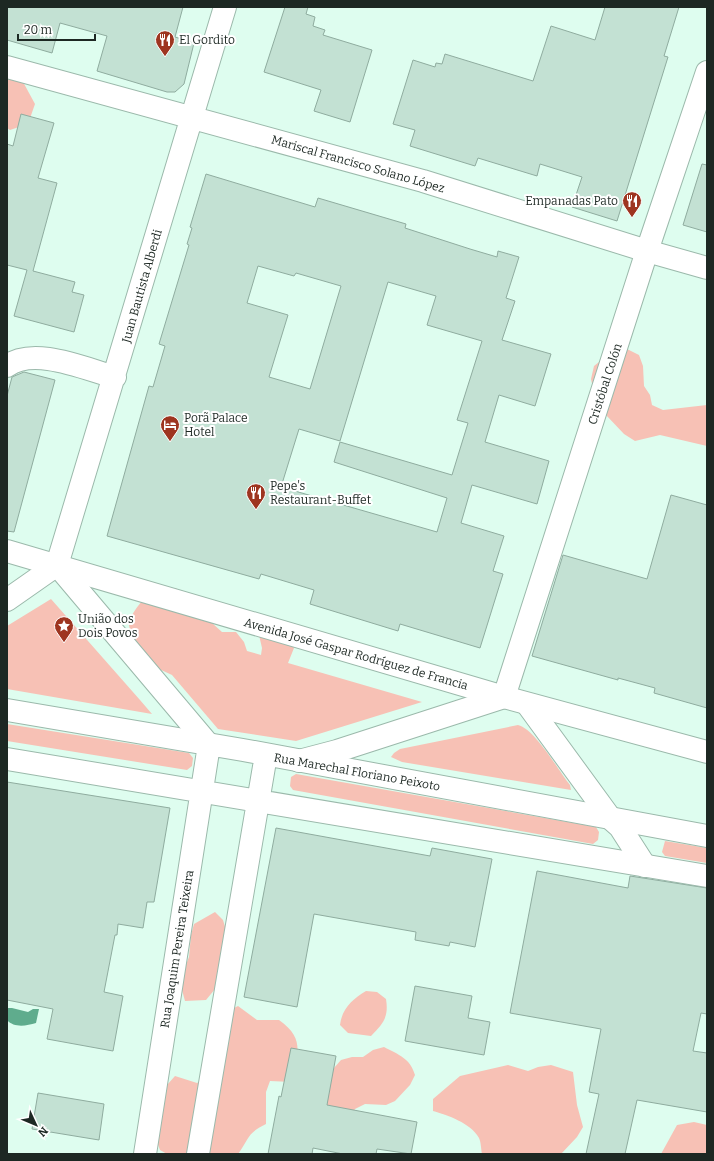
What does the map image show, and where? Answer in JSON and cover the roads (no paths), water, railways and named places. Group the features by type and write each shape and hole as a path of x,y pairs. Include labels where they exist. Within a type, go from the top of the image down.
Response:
{"main road":[{"name":"Juan Bautista Alberdi","path":"58,565 191,118 226,7"},
{"name":"Mariscal Francisco Solano López","path":"7,67 423,181 647,252 707,268"},
{"name":"Cristóbal Colón","path":"504,697 647,252 707,72"},
{"path":"7,366 14,361 40,357 115,377"},
{"name":"Avenida José Gaspar Rodríguez de Francia","path":"7,551 527,704 707,752"},
{"path":"7,600 58,565 210,744"},
{"path":"299,761 337,751 504,697"},
{"path":"527,704 611,819 620,827 645,866"},
{"name":"Rua Marechal Floriano Peixoto","path":"7,710 210,744 707,836"},
{"name":"Rua Joaquim Pereira Teixeira","path":"145,1154 210,744"},
{"path":"198,1154 266,755"},
{"path":"7,759 202,793 707,876"}],"place":[{"name":"El Gordito","path":"165,57"},
{"name":"Empanadas Pato","path":"632,218"},
{"name":"Porã Palace Hotel","path":"170,442"},
{"name":"Pepe's Restaurant-Buffet","path":"256,510"},
{"name":"União dos Dois Povos","path":"64,643"}]}
